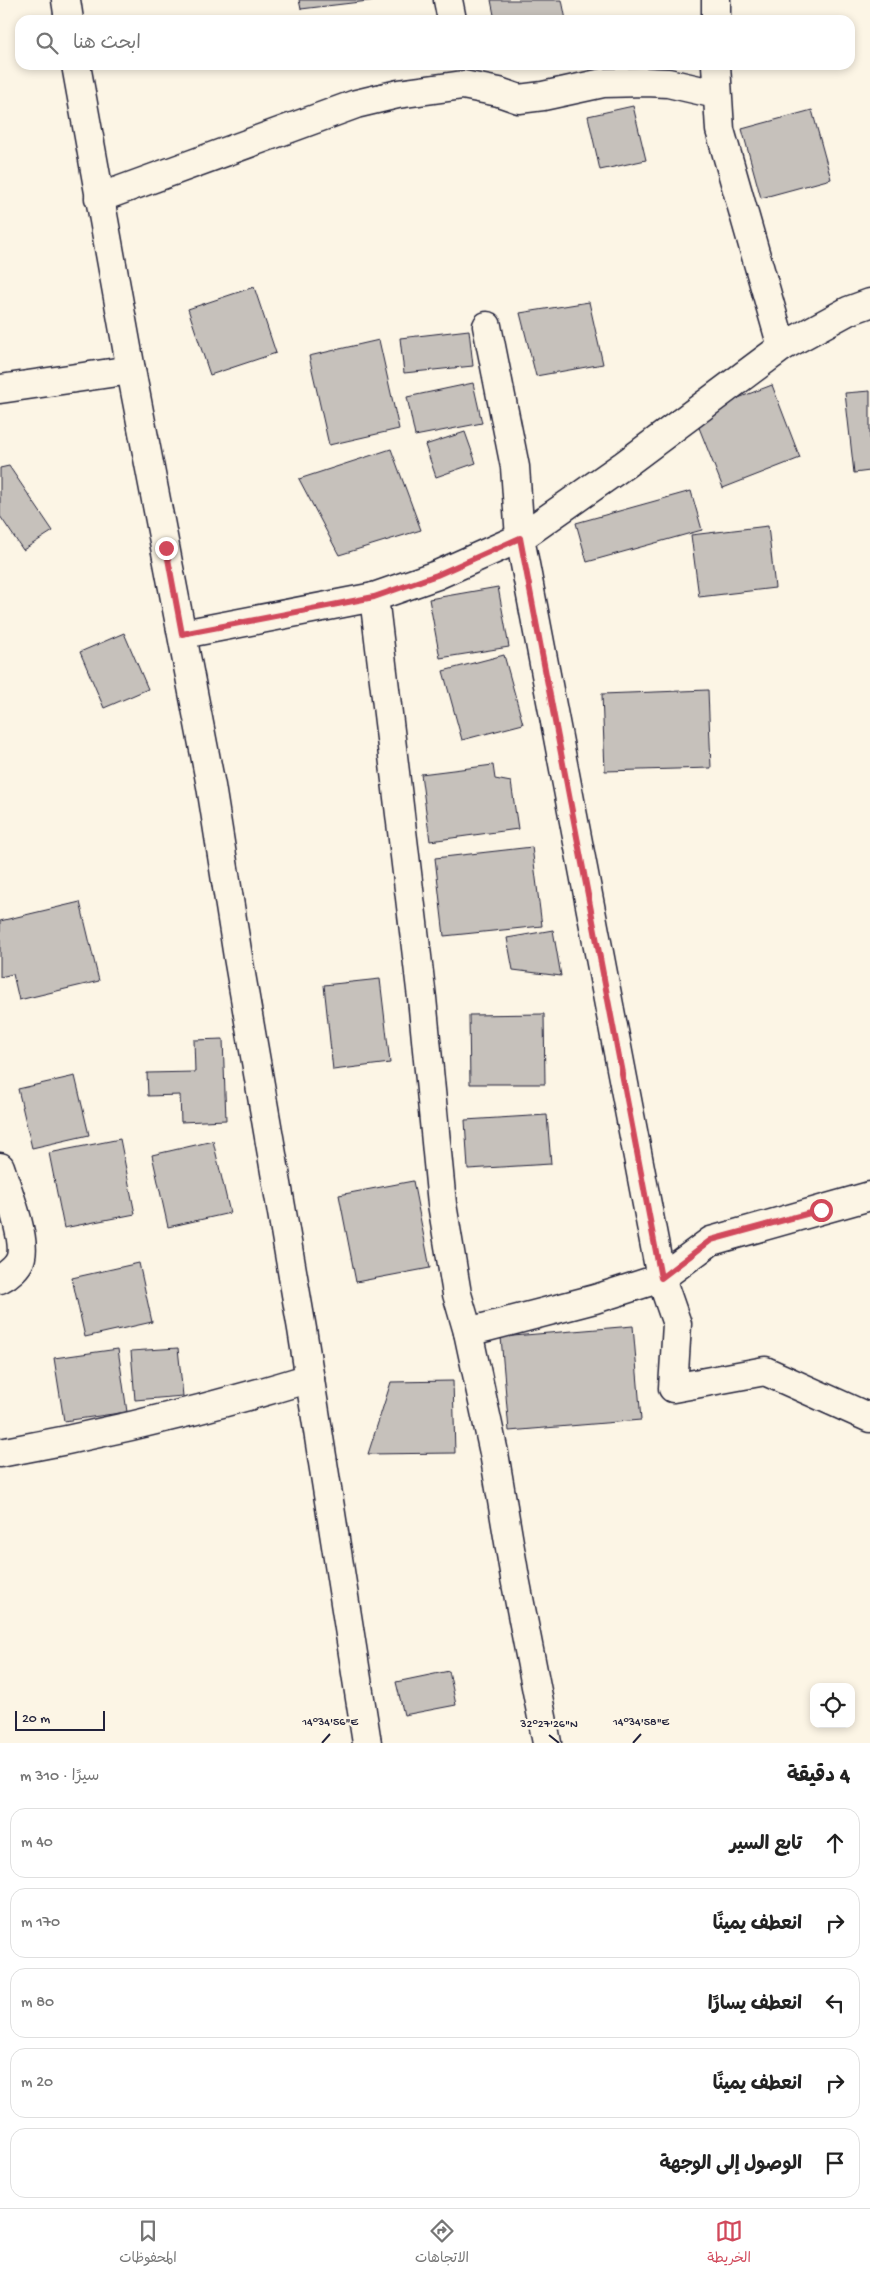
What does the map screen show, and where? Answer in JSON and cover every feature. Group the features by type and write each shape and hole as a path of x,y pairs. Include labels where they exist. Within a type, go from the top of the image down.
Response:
{"street":[{"path":"66,0 68,15"},
{"path":"448,0 451,15"},
{"path":"716,0 716,15"},
{"path":"77,70 131,370 211,786 310,1378 367,1743"},
{"path":"716,70 716,94 720,130 782,347"},
{"path":"99,198 356,104 398,94 461,75 499,92 520,98 543,96 604,83 646,82 668,83 716,94"},
{"path":"182,634 374,597 437,575 520,538 624,465 782,347 848,311 870,303"},
{"path":"487,326 515,467 520,538 661,1278 677,1324 673,1388 766,1371 870,1418"},
{"path":"0,389 131,370"},
{"path":"374,597 422,998 442,1204 457,1294 468,1332 494,1453 515,1578 547,1743"},
{"path":"0,1167 22,1241 21,1259 8,1276 0,1279"},
{"path":"468,1332 595,1299 661,1278 711,1240 870,1196"},
{"path":"0,1453 73,1439 220,1405 310,1378"}],"building":[{"path":"299,0 377,0 301,9"},
{"path":"491,0 562,0 565,15 494,15"},
{"path":"633,106 646,160 600,170 588,116"},
{"path":"812,110 831,179 761,198 742,129"},
{"path":"254,287 276,353 210,375 188,309"},
{"path":"589,302 603,364 536,376 520,313"},
{"path":"469,330 473,366 404,373 400,338"},
{"path":"379,340 399,429 329,445 309,356"},
{"path":"473,383 482,423 415,436 407,397"},
{"path":"772,385 800,458 723,488 694,415"},
{"path":"870,391 870,471 854,473 845,393"},
{"path":"465,432 476,463 436,477 425,445"},
{"path":"391,449 421,530 339,555 299,479"},
{"path":"9,466 53,531 23,550 0,516 0,468"},
{"path":"691,491 702,530 587,562 576,523"},
{"path":"768,526 775,588 699,597 691,535"},
{"path":"498,587 509,647 440,658 429,599"},
{"path":"124,633 148,689 104,708 80,652"},
{"path":"504,655 523,724 462,740 443,671"},
{"path":"708,690 711,768 605,771 602,694"},
{"path":"493,765 495,779 511,782 518,829 430,841 421,774"},
{"path":"532,847 542,926 444,936 435,858"},
{"path":"80,902 99,981 19,1000 13,974 0,977 0,921"},
{"path":"553,930 561,976 513,970 507,938"},
{"path":"380,979 390,1063 333,1070 324,985"},
{"path":"544,1014 545,1084 470,1084 469,1015"},
{"path":"223,1039 226,1120 181,1122 180,1095 148,1096 147,1073 195,1072 194,1040"},
{"path":"75,1076 89,1135 32,1148 18,1089"},
{"path":"547,1115 551,1164 468,1169 465,1120"},
{"path":"120,1139 135,1214 64,1228 49,1153"},
{"path":"213,1141 230,1213 168,1227 152,1155"},
{"path":"413,1181 430,1268 356,1282 339,1195"},
{"path":"139,1263 152,1322 85,1337 72,1278"},
{"path":"633,1326 641,1420 509,1431 501,1337"},
{"path":"178,1348 183,1396 135,1400 131,1351"},
{"path":"118,1349 127,1412 64,1421 54,1358"},
{"path":"453,1381 455,1453 368,1454 391,1382"},
{"path":"449,1671 456,1705 404,1715 396,1682"}],"route":[{"path":"166,548 182,634 374,597 437,575 520,538 661,1278 711,1240 821,1210"}]}
